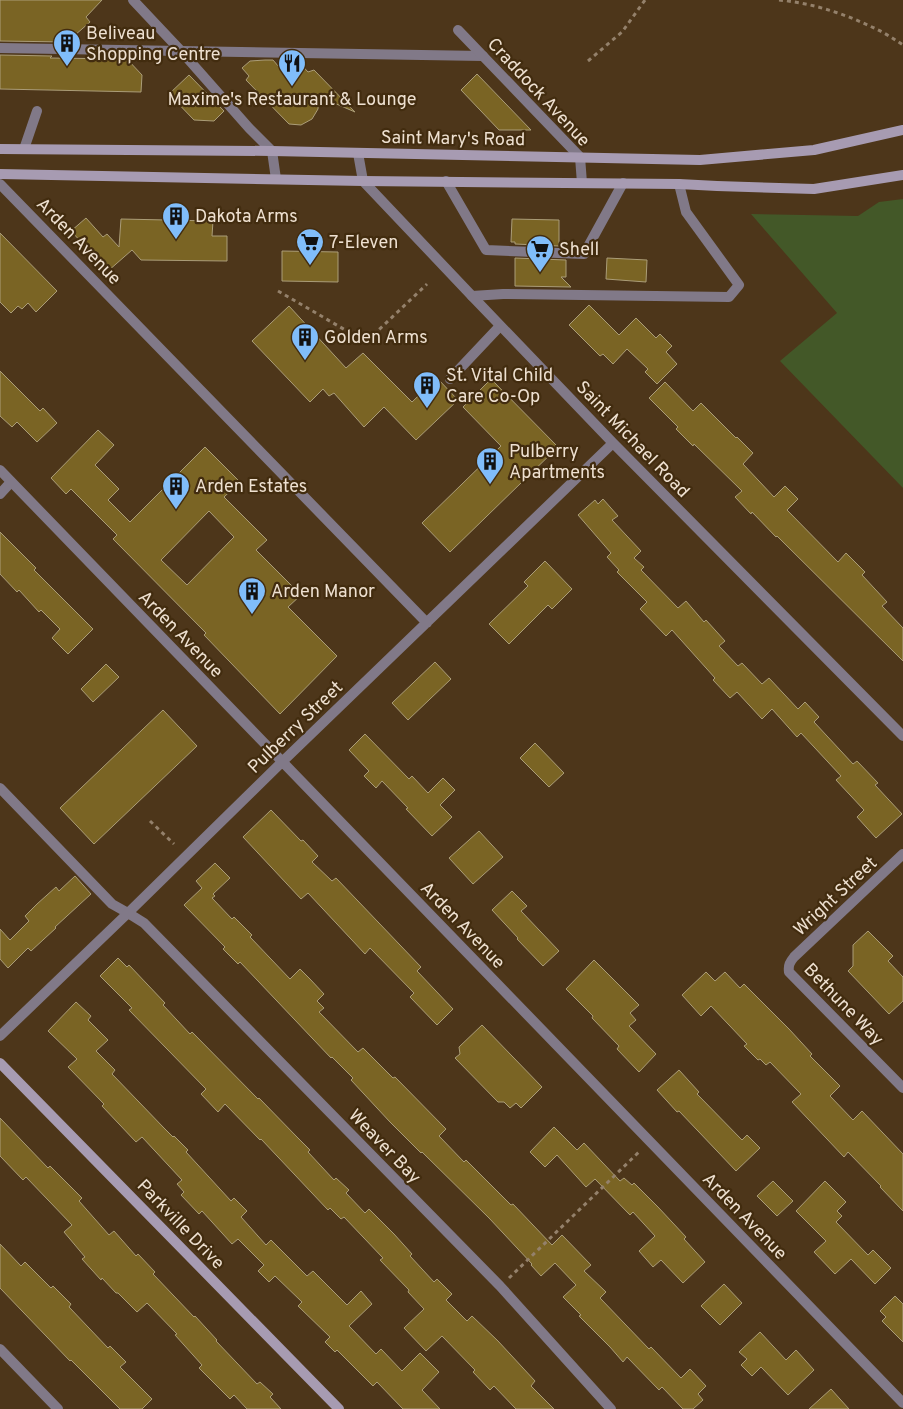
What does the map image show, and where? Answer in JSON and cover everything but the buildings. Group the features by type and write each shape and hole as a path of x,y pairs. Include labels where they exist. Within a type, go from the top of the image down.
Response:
{"main road":[{"name":"Saint Mary's Road","path":"0,149 272,151 700,160 814,150 903,130"},
{"path":"0,174 363,181 679,184 814,189 903,175"},
{"name":"Parkville Drive","path":"0,1062 339,1409"}],"street":[{"path":"133,0 272,151 276,179"},
{"name":"Craddock Avenue","path":"458,30 580,157 582,183"},
{"path":"0,48 483,56"},
{"path":"24,149 38,111"},
{"path":"358,153 363,181"},
{"name":"Saint Michael Road","path":"363,181 613,443 903,736"},
{"path":"446,181 486,250 584,254 623,183"},
{"name":"Arden Avenue","path":"0,184 427,623"},
{"path":"472,296 503,294 729,297 739,285 686,212 679,184"},
{"path":"450,379 500,326"},
{"name":"Pulberry Street","path":"0,1036 613,443"},
{"name":"Arden Avenue","path":"0,470 903,1403"},
{"path":"0,494 12,482"},
{"name":"Weaver Bay","path":"0,788 112,904 144,923 500,1286 611,1409"},
{"name":"Wright Street","path":"790,961 903,854"},
{"name":"Bethune Way","path":"790,961 789,972 903,1088"},
{"path":"0,1349 58,1409"}],"path":[{"path":"588,61 622,32 645,0"},
{"path":"779,0 792,1 828,10 876,29 903,44"},
{"path":"278,291 366,342 427,284"},
{"path":"150,821 174,844"},
{"path":"500,1286 651,1141"}],"green space":[{"path":"903,199 903,488 780,361 837,313 751,214 858,216 879,202"}],"place":[{"name":"Beliveau Shopping Centre","path":"67,67"},
{"name":"Maxime's Restaurant & Lounge","path":"292,87"},
{"name":"Dakota Arms","path":"176,240"},
{"name":"7-Eleven","path":"310,266"},
{"name":"Shell","path":"540,273"},
{"name":"Golden Arms","path":"305,361"},
{"name":"St. Vital Child Care Co-Op","path":"427,409"},
{"name":"Pulberry Apartments","path":"490,485"},
{"name":"Arden Estates","path":"176,510"},
{"name":"Arden Manor","path":"252,615"}]}
